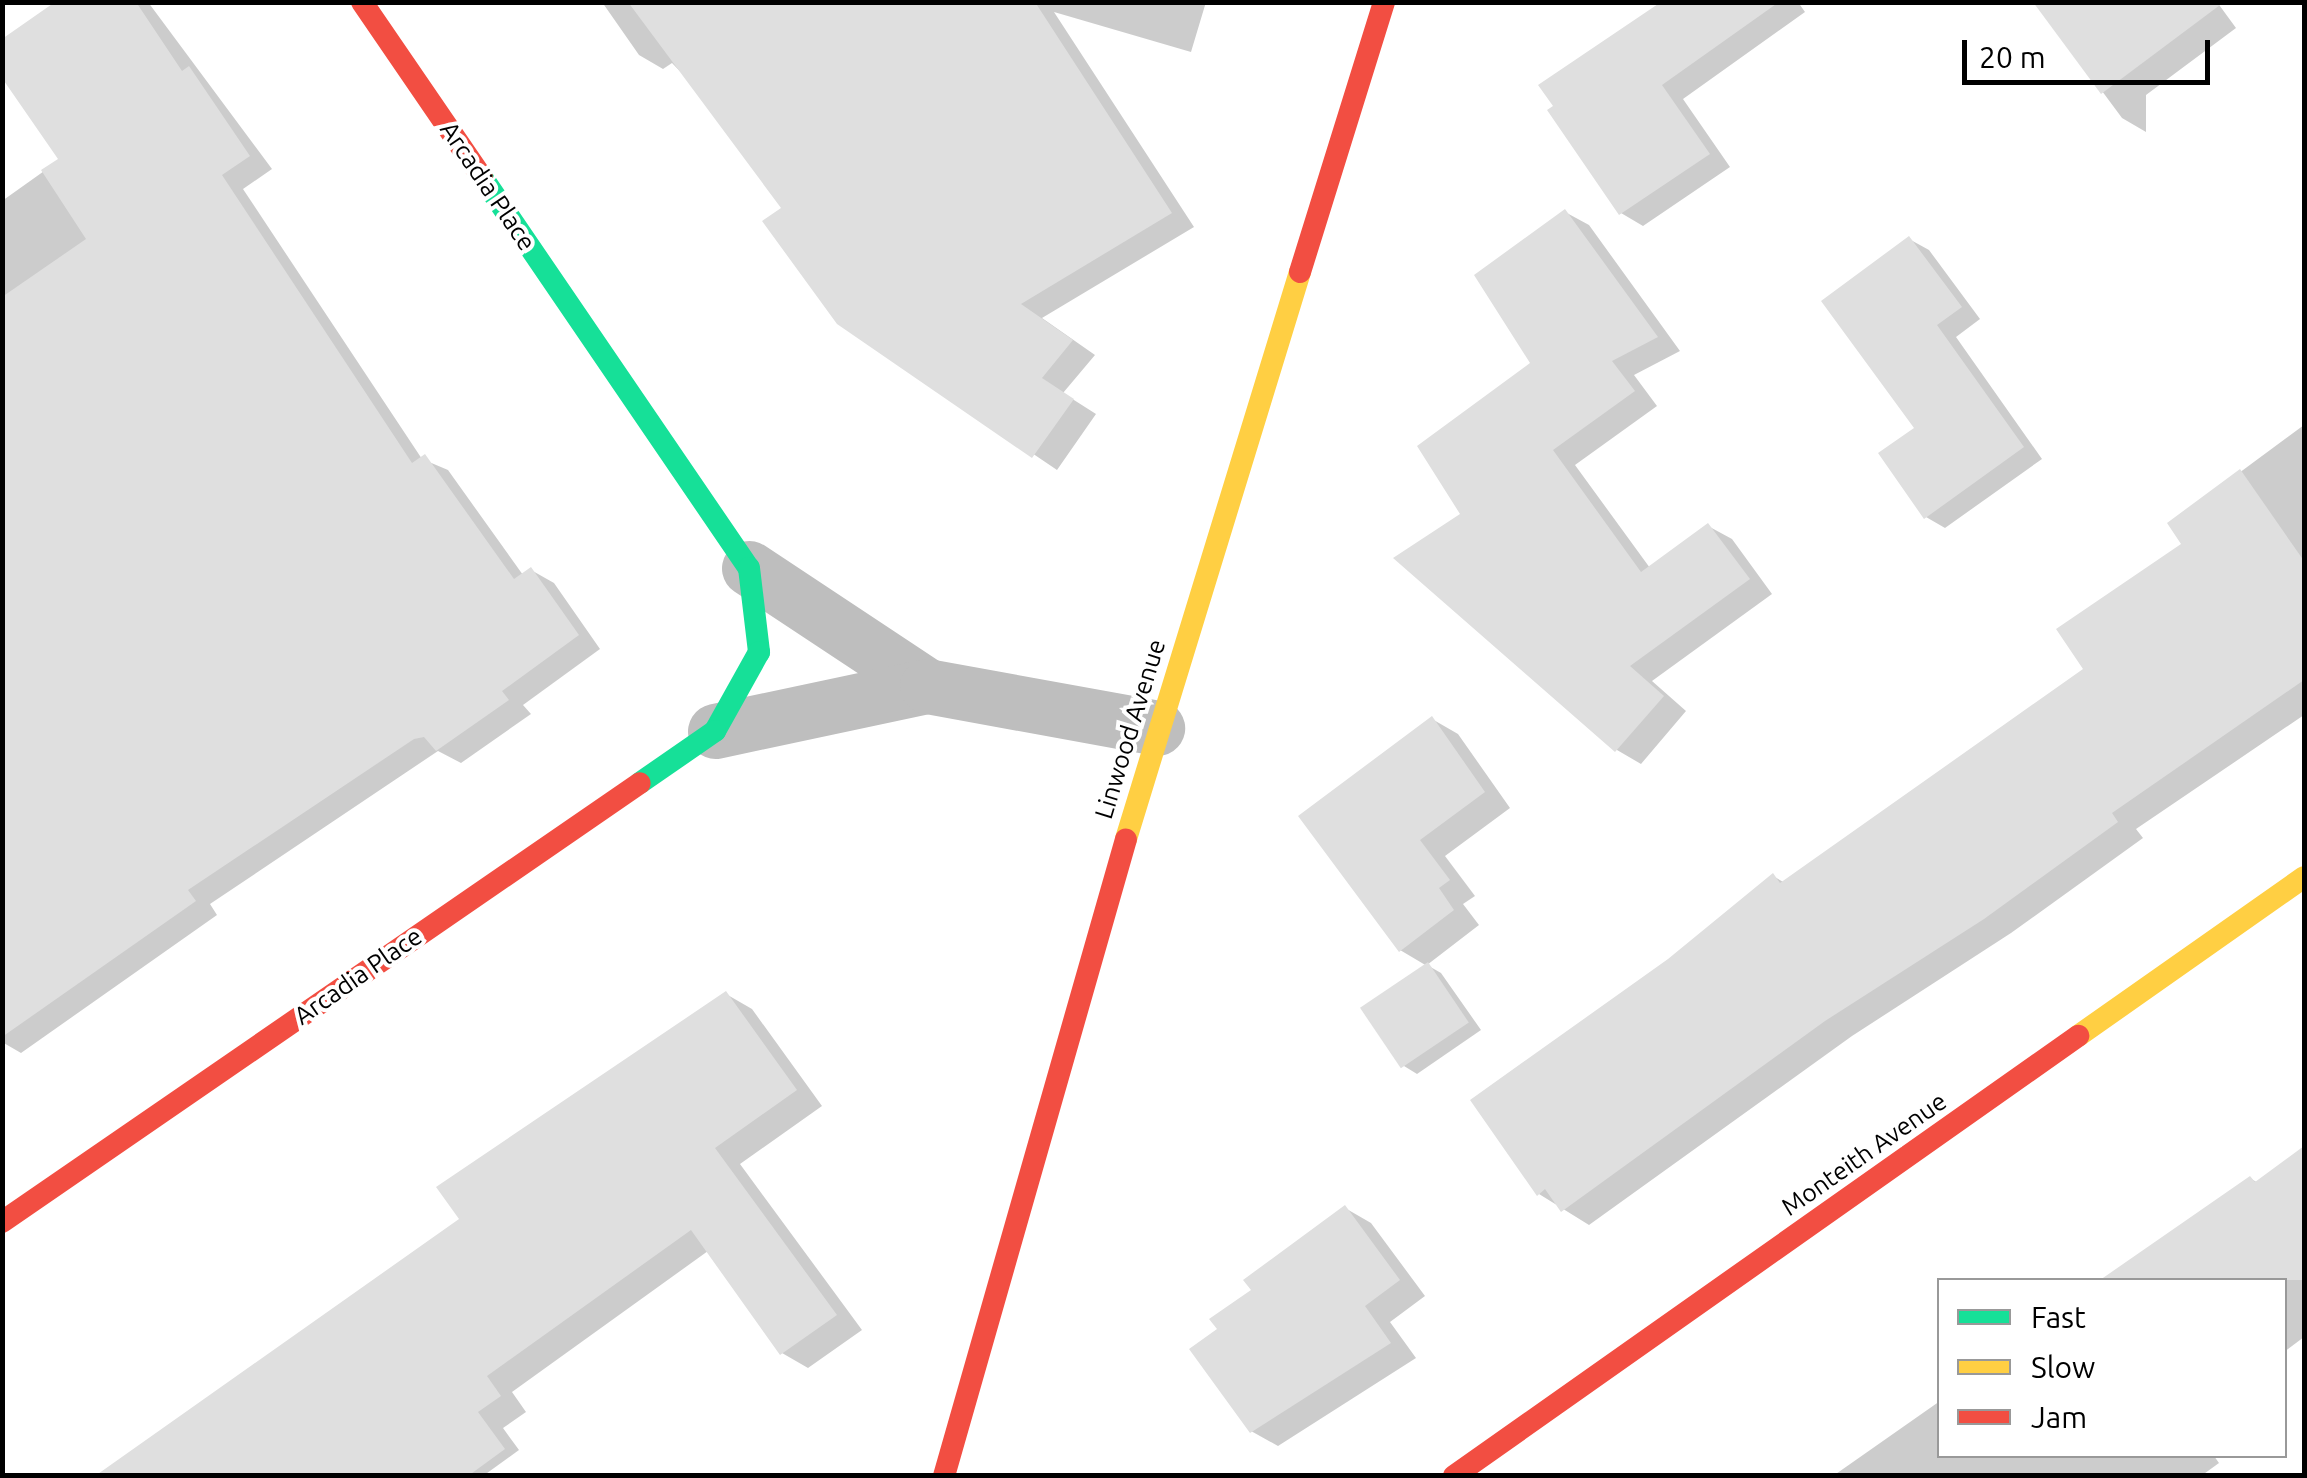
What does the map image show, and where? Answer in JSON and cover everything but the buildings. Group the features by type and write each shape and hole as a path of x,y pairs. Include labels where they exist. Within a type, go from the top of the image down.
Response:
{"street":[{"name":"Arcadia Place","path":"362,2 749,568 926,686"},
{"name":"Linwood Avenue","path":"944,1476 1157,728 1384,2"},
{"name":"Arcadia Place","path":"715,731 759,652 749,568"},
{"name":"Arcadia Place","path":"2,1222 715,731 926,686 1157,728"},
{"name":"Monteith Avenue","path":"1454,1476 2304,877"}],"traffic: fast":[{"path":"482,177 749,568 759,652 715,731 640,783"}],"traffic: slow":[{"path":"1126,839 1300,272"},
{"path":"2078,1036 2304,877"}],"traffic: jam":[{"path":"362,2 482,177"},
{"path":"1300,272 1384,2"},
{"path":"2,1222 640,783"},
{"path":"944,1476 1126,839"},
{"path":"1454,1476 2078,1036"}]}
